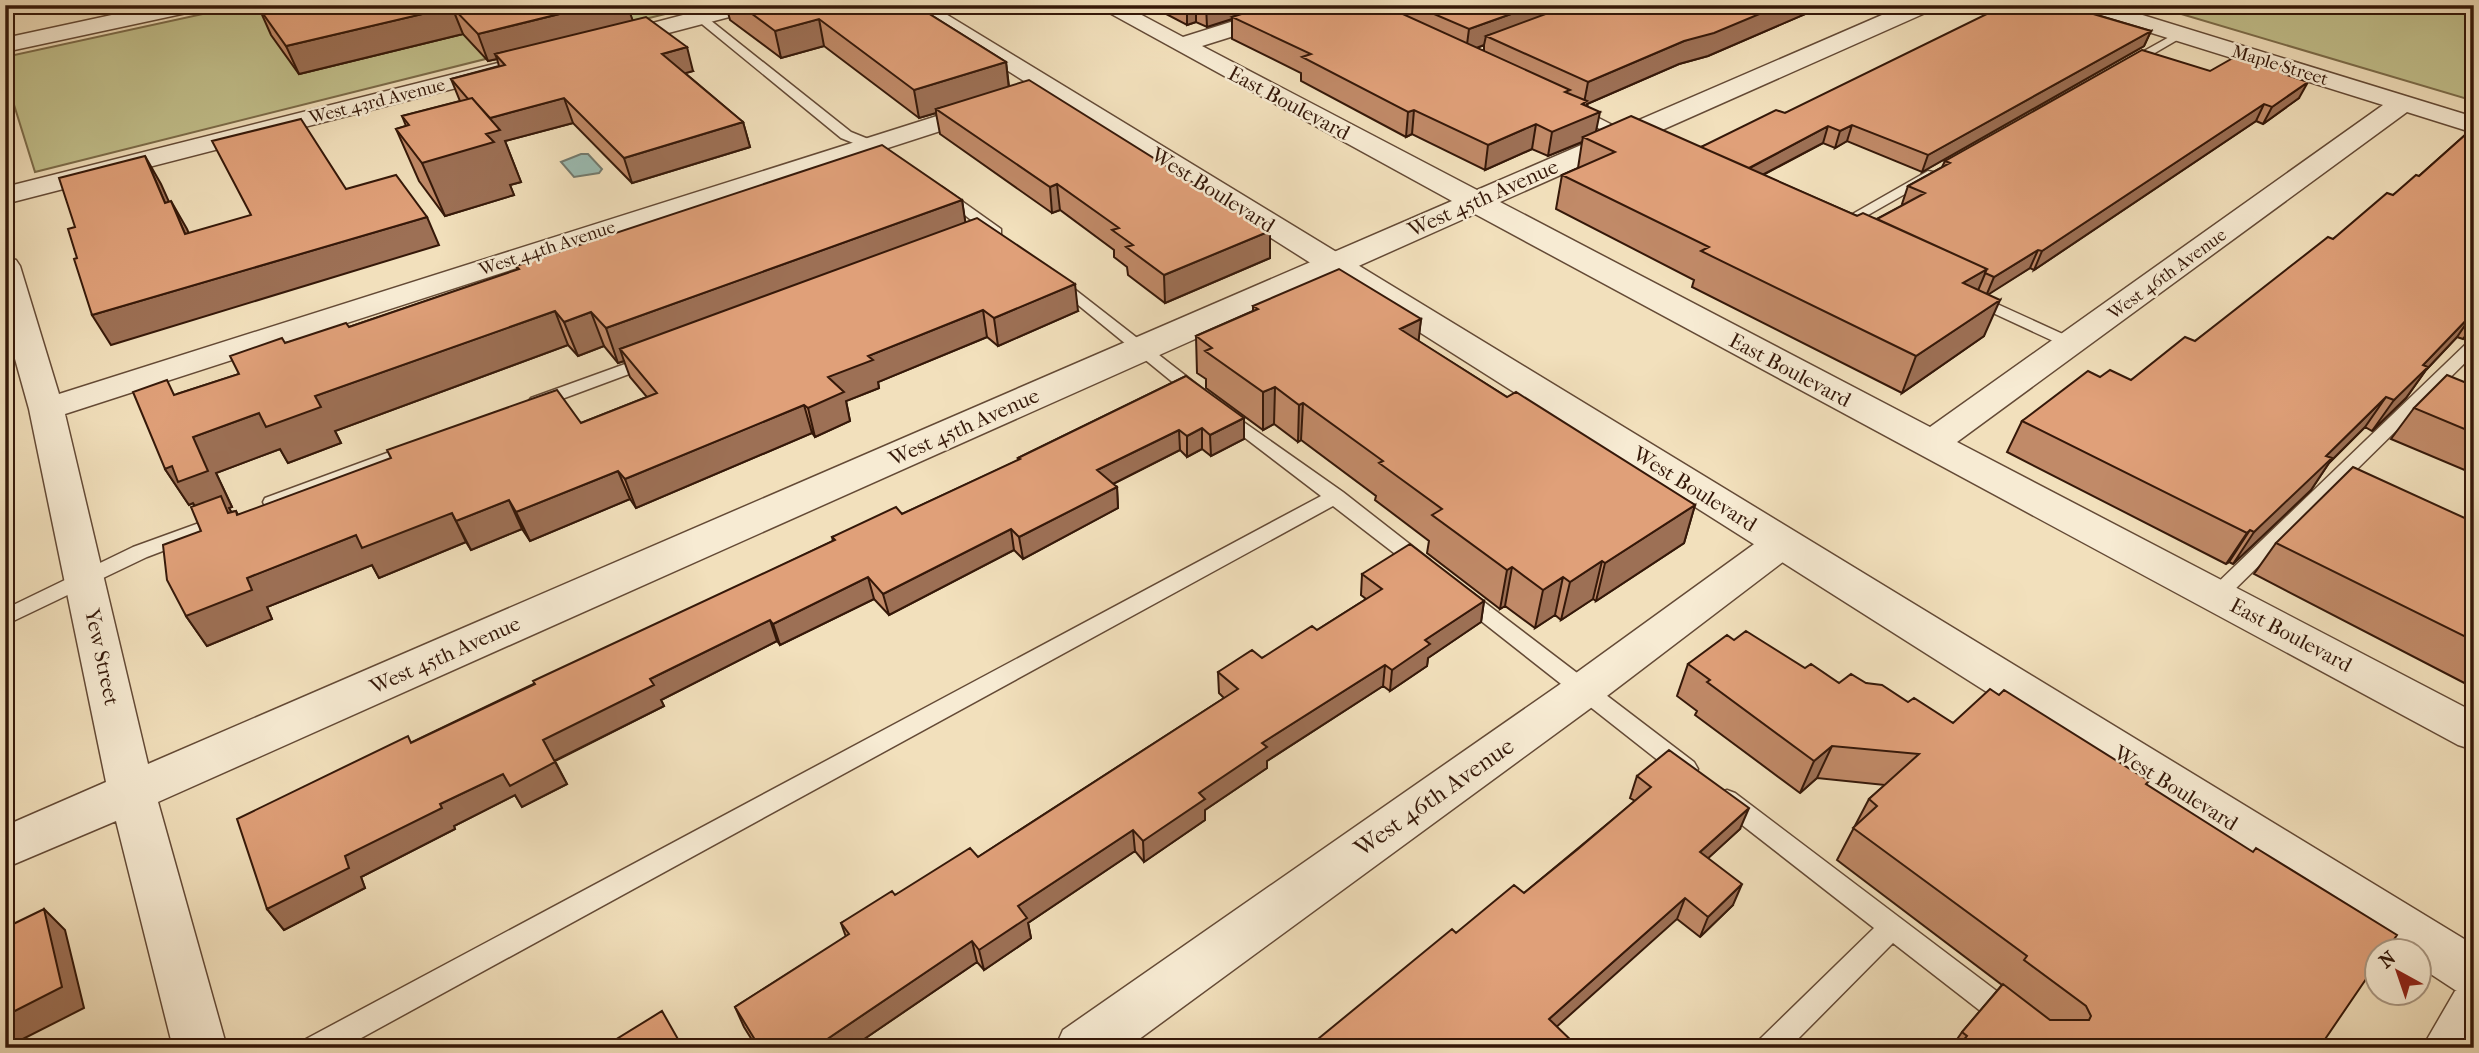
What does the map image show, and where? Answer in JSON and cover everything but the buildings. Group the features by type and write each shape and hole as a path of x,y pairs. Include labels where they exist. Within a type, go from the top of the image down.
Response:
{"street":[{"path":"5,45 191,5"},
{"path":"592,45 748,5"},
{"name":"West Boulevard","path":"915,5 2474,974"},
{"name":"East Boulevard","path":"1106,5 2474,733"},
{"path":"1181,45 1309,5"},
{"name":"West 45th Avenue","path":"5,848 1475,202 1633,141 1923,5"},
{"name":"Maple Street","path":"2086,5 2474,125"},
{"name":"West 43rd Avenue","path":"5,196 525,63"},
{"name":"West 44th Avenue","path":"46,408 1048,88"},
{"name":"West 46th Avenue","path":"1930,444 2403,103"},
{"name":"Yew Street","path":"8,286 46,408 132,792 200,1048"},
{"name":"West 46th Avenue","path":"1083,1048 1584,690 1782,542"},
{"path":"2449,1048 2474,1009"}],"lane":[{"path":"701,18 846,135 905,164"},
{"path":"2117,69 2180,34"},
{"path":"1565,105 1633,141"},
{"path":"1841,237 1829,231 1937,171"},
{"path":"928,180 1015,247"},
{"path":"968,240 994,230"},
{"path":"1036,264 1141,349 1336,496 2050,1048"},
{"path":"1965,294 2070,344"},
{"path":"2217,595 2474,345"},
{"path":"515,411 671,352"},
{"path":"5,618 140,552 438,440"},
{"path":"316,1048 1336,496"},
{"path":"1770,1048 1892,927"}],"shaded area":[{"path":"244,5 701,5 35,172 5,76 5,57"},
{"path":"2151,5 2474,7 2474,101"}],"water":[{"path":"588,154 602,169 599,173 574,177 561,162"}]}
